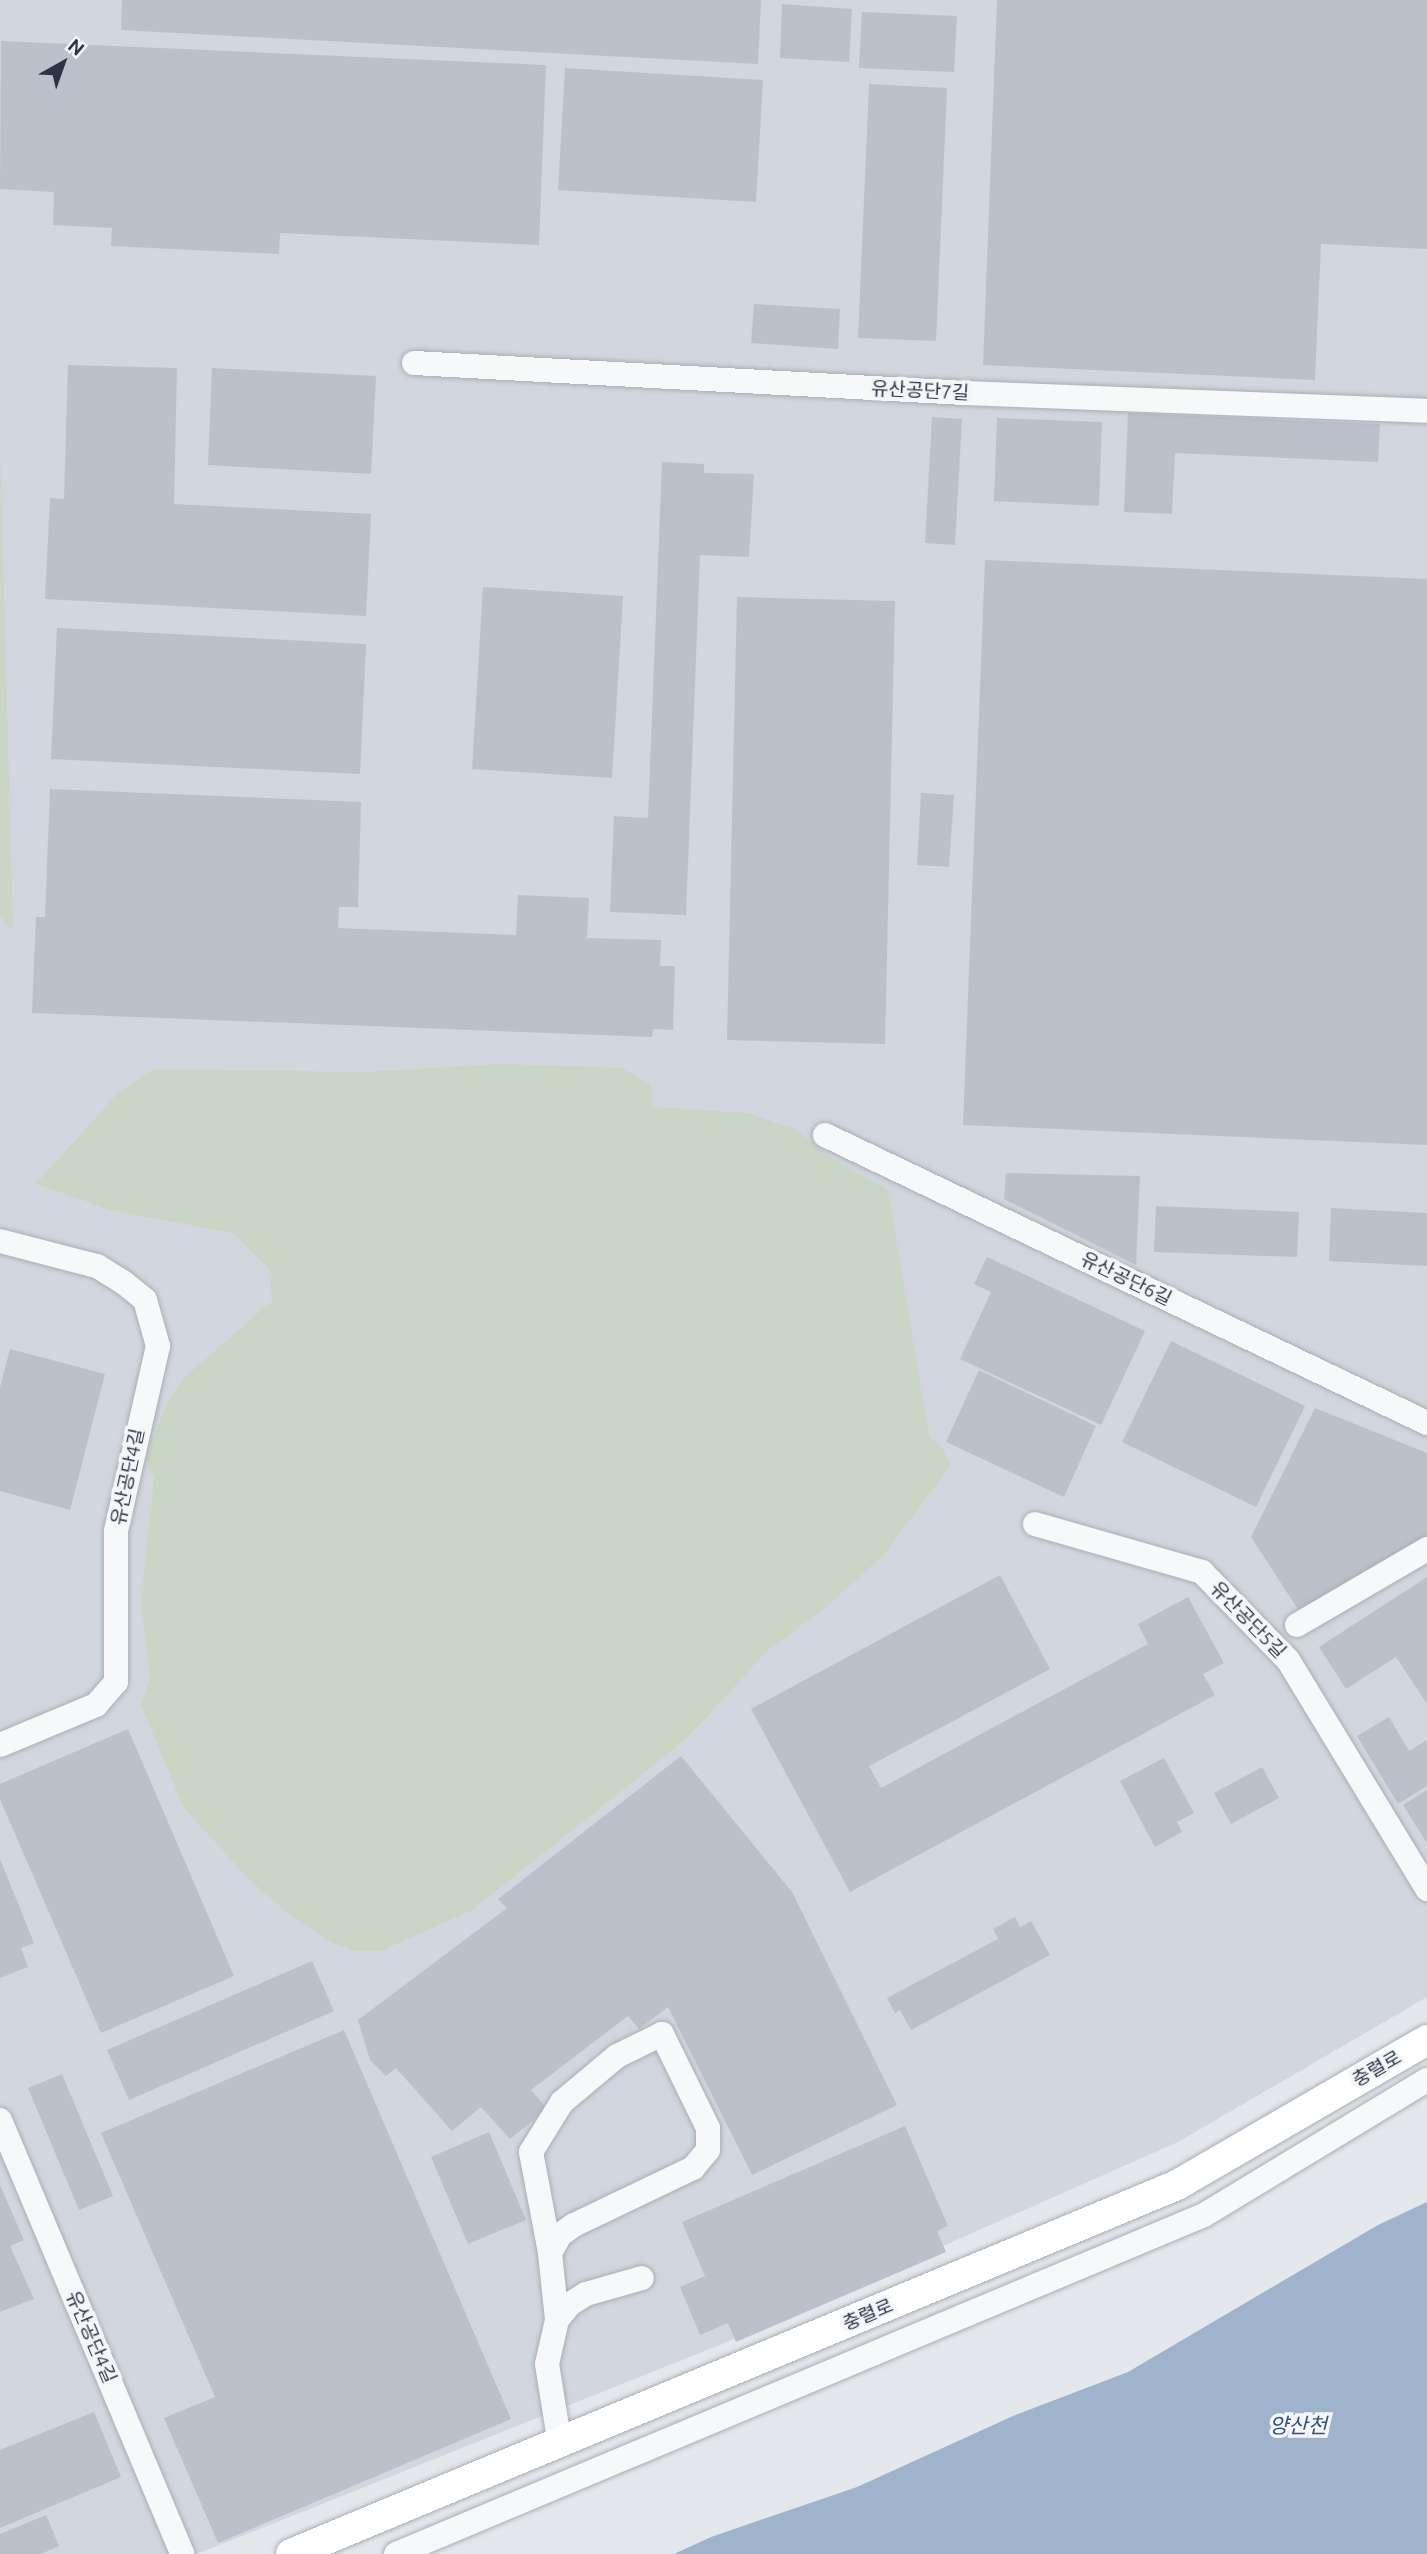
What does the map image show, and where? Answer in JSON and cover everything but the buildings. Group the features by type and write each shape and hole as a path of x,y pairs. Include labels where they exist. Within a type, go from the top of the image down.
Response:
{"main road":[{"name":"충렬로","path":"291,2554 559,2445 1177,2185 1427,2040"}],"street":[{"name":"유산공단7길","path":"414,363 964,393 1427,411"},
{"name":"유산공단6길","path":"825,1135 1427,1423"},
{"name":"유산공단4길","path":"0,1241 97,1266 123,1282 145,1300 158,1346 116,1531 116,1682 96,1705 0,1745"},
{"name":"유산공단5길","path":"1035,1524 1202,1572 1288,1660 1427,1889"},
{"path":"1297,1625 1427,1549"},
{"path":"550,2253 560,2235 574,2224 693,2168 708,2150 708,2128 662,2034 617,2056 562,2102 531,2152 550,2253 557,2320 547,2364 559,2445"},
{"path":"396,2554 1204,2215 1427,2080"},
{"name":"유산공단4길","path":"0,2120 182,2554"},
{"path":"557,2320 570,2304 586,2294 642,2278"}],"shaded area":[{"path":"0,0 1427,0 1427,1997 1178,2142 717,2346 197,2554 0,2554"}],"green space":[{"path":"0,443 13,931 0,916"},
{"path":"501,1064 622,1068 651,1085 653,1107 747,1113 793,1128 845,1167 888,1189 929,1436 944,1450 950,1466 884,1554 831,1603 767,1651 688,1737 472,1910 381,1951 356,1951 327,1940 287,1912 250,1880 184,1808 141,1705 150,1678 141,1601 154,1479 145,1458 170,1397 185,1377 272,1301 270,1269 232,1233 111,1210 36,1184 117,1094 153,1069 365,1072"}],"water":[{"name":"양산천","path":"1427,2202 1427,2554 674,2554 711,2537 857,2487 1013,2416 1128,2372 1378,2225"}]}
